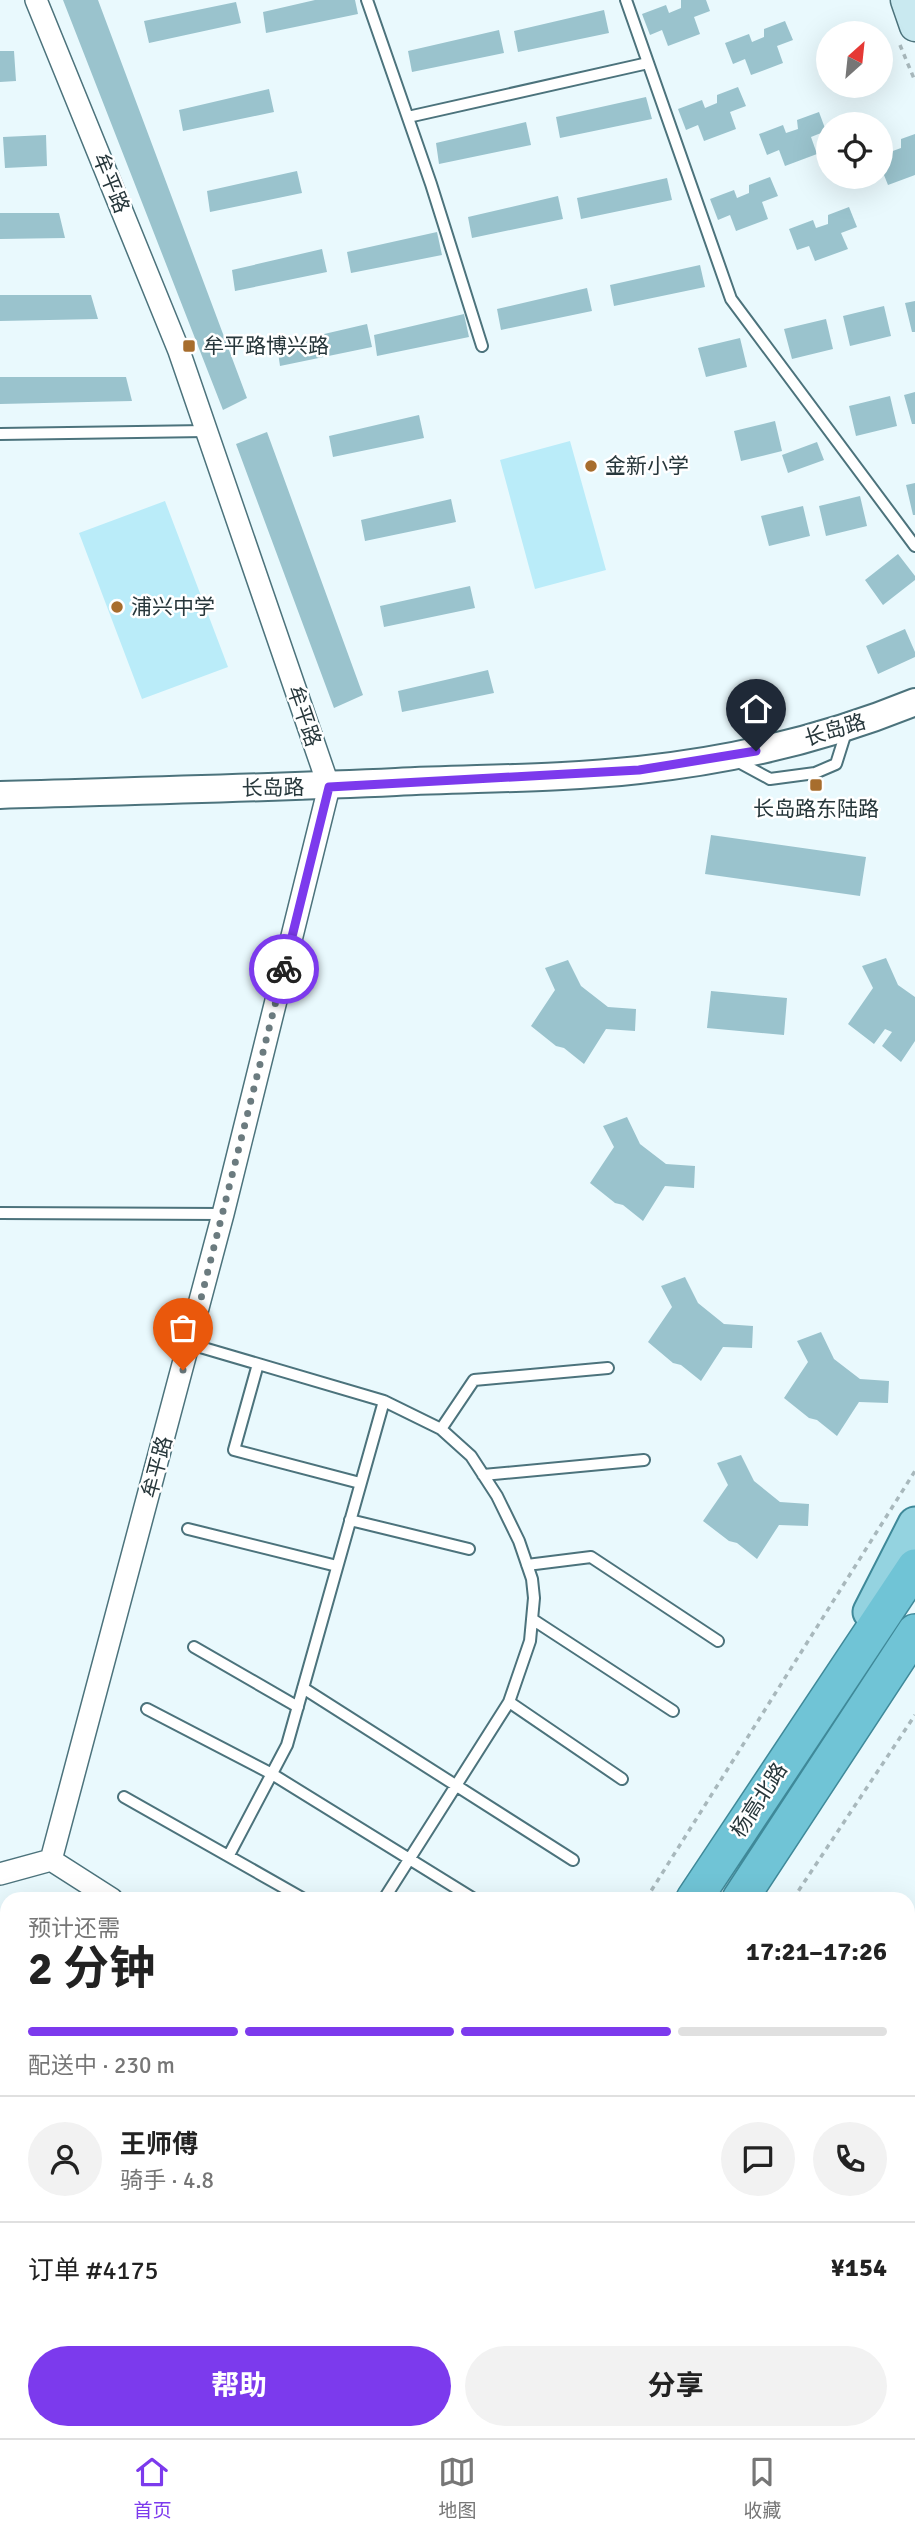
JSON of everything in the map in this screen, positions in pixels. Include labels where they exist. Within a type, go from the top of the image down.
[{"type":"highway","name":"杨高北路","points":[[699,1892],[915,1567]]},
{"type":"highway","name":"杨高北路","points":[[745,1892],[915,1632]]},
{"type":"main road","points":[[906,0],[915,26]]},
{"type":"main road","name":"杨高北路","points":[[824,1702],[915,1524]]},
{"type":"main road","name":"杨高北路","points":[[855,1723],[915,1650]]},
{"type":"street","name":"牟平路","points":[[36,0],[179,351],[329,787],[190,1344],[51,1860]]},
{"type":"street","name":"长岛路","points":[[0,795],[329,787],[639,770],[730,757],[809,740],[915,702]]},
{"type":"street","points":[[0,1874],[51,1860],[101,1892]]},
{"type":"lane","points":[[367,0],[482,346]]},
{"type":"lane","points":[[626,0],[732,299],[915,546]]},
{"type":"lane","points":[[408,117],[648,63]]},
{"type":"lane","points":[[0,434],[206,431]]},
{"type":"lane","points":[[0,1213],[223,1214]]},
{"type":"lane","points":[[190,1344],[384,1401],[441,1429],[471,1457],[497,1496],[519,1541],[534,1598],[530,1641],[509,1702],[388,1892]]},
{"type":"lane","points":[[258,1364],[234,1450],[360,1483]]},
{"type":"lane","points":[[441,1429],[474,1381],[608,1368]]},
{"type":"lane","points":[[229,1856],[287,1745],[384,1401]]},
{"type":"lane","points":[[483,1475],[644,1460]]},
{"type":"lane","points":[[350,1520],[469,1549]]},
{"type":"lane","points":[[188,1529],[337,1566]]},
{"type":"lane","points":[[527,1565],[591,1557],[718,1641]]},
{"type":"lane","points":[[532,1619],[673,1711]]},
{"type":"lane","points":[[194,1647],[298,1707]]},
{"type":"lane","points":[[303,1688],[573,1860]]},
{"type":"lane","points":[[509,1702],[622,1779]]},
{"type":"lane","points":[[148,1709],[272,1774],[463,1892]]},
{"type":"lane","points":[[124,1797],[292,1892]]},
{"type":"path","points":[[650,1892],[915,1471]]},
{"type":"path","points":[[798,1892],[915,1715]]},
{"type":"shaded area","points":[[570,441],[606,570],[535,589],[500,460]]},
{"type":"shaded area","points":[[165,501],[228,667],[142,699],[79,533]]},
{"type":"building","points":[[63,0],[98,0],[247,398],[223,410]]},
{"type":"building","points":[[315,0],[355,0],[358,14],[266,33],[263,12]]},
{"type":"building","points":[[681,0],[706,0],[710,11],[694,17],[700,34],[668,46],[662,30],[650,35],[642,14],[666,5],[669,13],[681,8]]},
{"type":"building","points":[[236,2],[241,23],[149,43],[144,21]]},
{"type":"building","points":[[604,10],[609,33],[518,52],[514,31]]},
{"type":"building","points":[[785,21],[793,40],[777,46],[783,63],[751,75],[745,59],[733,64],[725,43],[749,34],[752,42],[764,37],[764,29]]},
{"type":"building","points":[[499,30],[504,53],[412,72],[408,51]]},
{"type":"building","points":[[0,51],[14,51],[16,81],[0,82]]},
{"type":"building","points":[[738,87],[746,106],[730,112],[736,129],[704,141],[698,125],[686,130],[678,109],[702,100],[705,108],[717,103],[717,95]]},
{"type":"building","points":[[269,89],[274,112],[183,131],[179,110]]},
{"type":"building","points":[[646,97],[652,119],[560,138],[556,117]]},
{"type":"building","points":[[816,113],[816,135],[811,137],[816,154],[785,166],[779,150],[767,155],[759,134],[783,125],[786,133],[798,129],[797,120]]},
{"type":"building","points":[[526,122],[531,145],[439,164],[436,143]]},
{"type":"building","points":[[915,134],[915,175],[893,183],[893,151],[901,148],[901,139]]},
{"type":"building","points":[[46,135],[47,166],[5,168],[3,137]]},
{"type":"building","points":[[297,171],[302,193],[210,212],[207,191]]},
{"type":"building","points":[[770,177],[778,196],[762,202],[768,219],[736,231],[730,215],[718,220],[710,199],[734,190],[737,198],[749,193],[749,185]]},
{"type":"building","points":[[667,178],[672,200],[581,219],[577,198]]},
{"type":"building","points":[[558,196],[563,219],[472,238],[468,217]]},
{"type":"building","points":[[849,207],[857,227],[841,233],[848,249],[815,261],[809,246],[797,250],[789,229],[813,220],[816,228],[828,224],[828,215]]},
{"type":"building","points":[[0,213],[59,213],[65,238],[0,239]]},
{"type":"building","points":[[437,232],[442,255],[351,273],[347,252]]},
{"type":"building","points":[[322,249],[327,272],[235,291],[232,270]]},
{"type":"building","points":[[700,265],[705,287],[614,306],[610,285]]},
{"type":"building","points":[[587,288],[592,311],[501,330],[497,309]]},
{"type":"building","points":[[0,295],[91,295],[98,319],[0,321]]},
{"type":"building","points":[[915,301],[915,332],[912,332],[905,303]]},
{"type":"building","points":[[884,306],[891,336],[850,346],[843,316]]},
{"type":"building","points":[[464,314],[469,337],[377,356],[374,335]]},
{"type":"building","points":[[826,319],[833,349],[792,359],[784,329]]},
{"type":"building","points":[[367,324],[372,347],[280,366],[277,345]]},
{"type":"building","points":[[740,338],[747,367],[706,377],[698,348]]},
{"type":"building","points":[[0,377],[126,377],[132,401],[0,404]]},
{"type":"building","points":[[915,392],[915,424],[912,424],[904,395]]},
{"type":"building","points":[[890,396],[897,426],[856,436],[849,406]]},
{"type":"building","points":[[419,415],[424,438],[333,457],[329,436]]},
{"type":"building","points":[[775,421],[782,451],[741,461],[734,431]]},
{"type":"building","points":[[267,432],[363,695],[334,708],[236,444]]},
{"type":"building","points":[[817,442],[824,460],[788,473],[782,455]]},
{"type":"building","points":[[915,483],[915,515],[913,515],[906,485]]},
{"type":"building","points":[[860,496],[867,526],[826,536],[819,506]]},
{"type":"building","points":[[451,499],[456,522],[365,541],[361,520]]},
{"type":"building","points":[[803,506],[810,536],[769,546],[761,516]]},
{"type":"building","points":[[898,554],[915,576],[915,580],[883,605],[865,580]]},
{"type":"building","points":[[470,586],[475,608],[384,627],[380,606]]},
{"type":"building","points":[[905,629],[915,657],[878,674],[866,646]]},
{"type":"building","points":[[488,670],[494,693],[402,712],[398,691]]},
{"type":"building","points":[[711,835],[866,857],[860,896],[705,874]]},
{"type":"building","points":[[886,958],[898,985],[915,997],[915,1041],[901,1062],[882,1046],[892,1032],[885,1029],[874,1044],[848,1024],[873,988],[862,966]]},
{"type":"building","points":[[568,960],[581,986],[608,1007],[636,1009],[635,1031],[606,1029],[584,1064],[531,1026],[555,990],[545,968]]},
{"type":"building","points":[[711,991],[787,998],[784,1035],[707,1028]]},
{"type":"building","points":[[627,1117],[640,1144],[666,1164],[695,1166],[694,1188],[665,1186],[643,1221],[590,1183],[614,1147],[603,1126]]},
{"type":"building","points":[[685,1277],[698,1303],[724,1324],[753,1326],[752,1348],[723,1347],[701,1381],[648,1342],[672,1307],[661,1286]]},
{"type":"building","points":[[821,1332],[834,1359],[860,1379],[889,1381],[888,1403],[859,1402],[837,1436],[784,1398],[808,1362],[797,1341]]},
{"type":"building","points":[[741,1455],[754,1481],[780,1502],[809,1504],[808,1526],[779,1525],[757,1559],[703,1521],[728,1485],[717,1463]]},
{"type":"way so far","points":[[183,1370],[284,969]]},
{"type":"place","name":"牟平路博兴路","points":[[189,346]]},
{"type":"place","name":"金新小学","points":[[591,466]]},
{"type":"place","name":"浦兴中学","points":[[117,607]]},
{"type":"place","name":"长岛路东陆路","points":[[816,785]]},
{"type":"route","points":[[284,969],[329,787],[639,770],[756,751]]}]
